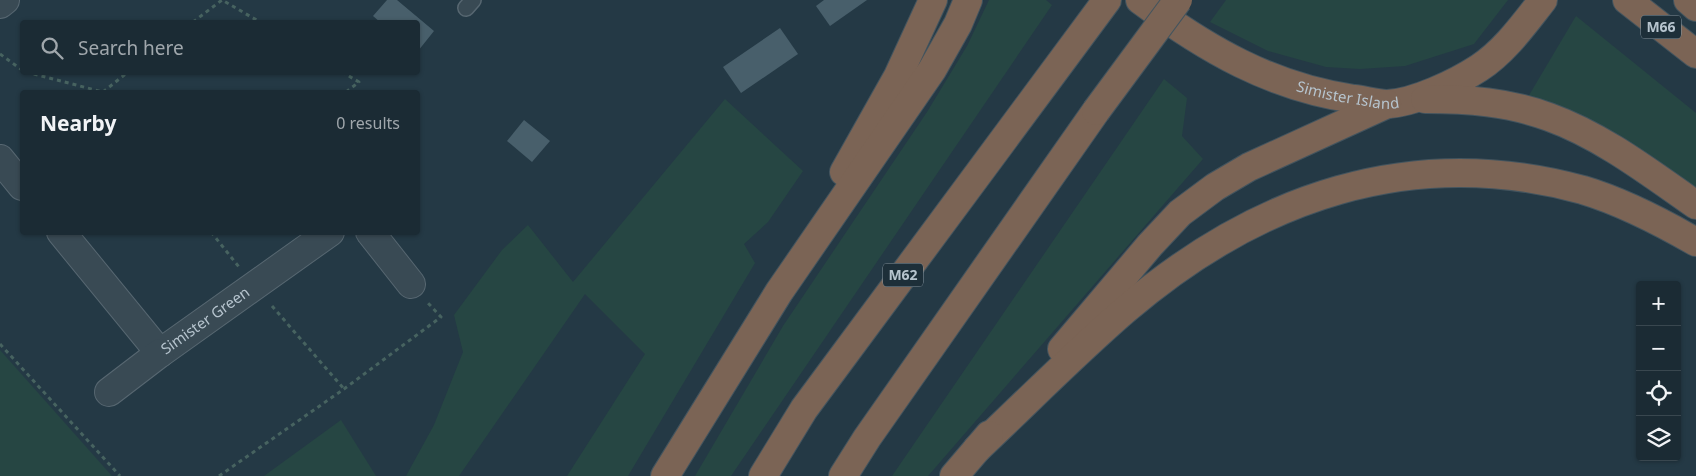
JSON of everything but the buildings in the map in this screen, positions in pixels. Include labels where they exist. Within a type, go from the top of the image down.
[{"type":"highway","points":[[779,292],[898,76],[933,0]]},
{"type":"highway","points":[[665,476],[779,292],[932,70],[958,24],[968,0]]},
{"type":"highway","name":"M62","points":[[763,476],[804,410],[1106,0]]},
{"type":"highway","name":"Simister Island","points":[[1140,0],[1184,33],[1215,52],[1268,77],[1324,95],[1399,101],[1442,88],[1479,68],[1507,45],[1543,0]]},
{"type":"highway","points":[[844,476],[867,438],[1096,111],[1178,0]]},
{"type":"highway","name":"M66","points":[[1627,0],[1696,54]]},
{"type":"highway","name":"M66","points":[[1688,0],[1696,7]]},
{"type":"highway","points":[[954,476],[1150,245],[1180,213],[1215,187],[1249,167],[1399,101],[1463,99],[1510,106],[1548,116],[1590,136],[1696,206]]},
{"type":"highway","points":[[977,449],[1125,310],[1186,264],[1253,222],[1302,200],[1356,184],[1410,175],[1454,173],[1520,177],[1585,191],[1661,222],[1696,242]]},
{"type":"street","points":[[0,4],[6,0]]},
{"type":"street","points":[[0,159],[20,184]]},
{"type":"street","name":"Simister Green","points":[[63,235],[160,353],[326,235]]},
{"type":"street","points":[[372,235],[411,284]]},
{"type":"street","points":[[108,392],[160,353]]},
{"type":"path","points":[[196,20],[222,0],[257,20]]},
{"type":"path","points":[[0,54],[20,69]]},
{"type":"path","points":[[38,75],[95,90]]},
{"type":"path","points":[[106,90],[124,75]]},
{"type":"path","points":[[347,75],[359,82],[349,90]]},
{"type":"path","points":[[213,235],[344,389]]},
{"type":"path","points":[[219,476],[344,389],[441,317],[411,284]]},
{"type":"path","points":[[0,344],[120,476]]},
{"type":"green space","points":[[989,0],[1046,0],[1052,5],[731,476],[695,476],[783,326],[927,112],[967,46]]},
{"type":"green space","points":[[1226,0],[1508,0],[1474,44],[1405,66],[1360,69],[1326,67],[1268,51],[1210,22]]},
{"type":"green space","points":[[1576,16],[1696,113],[1696,199],[1528,97]]},
{"type":"green space","points":[[1164,79],[1187,98],[1182,136],[1203,159],[928,476],[892,476]]},
{"type":"green space","points":[[725,99],[803,171],[768,222],[744,244],[755,263],[628,476],[567,476],[645,354],[585,294],[459,476],[406,476],[434,425],[463,352],[454,315],[502,250],[528,225],[573,282]]},
{"type":"green space","points":[[0,350],[112,476],[0,476]]},
{"type":"green space","points":[[341,420],[376,476],[264,476]]}]
